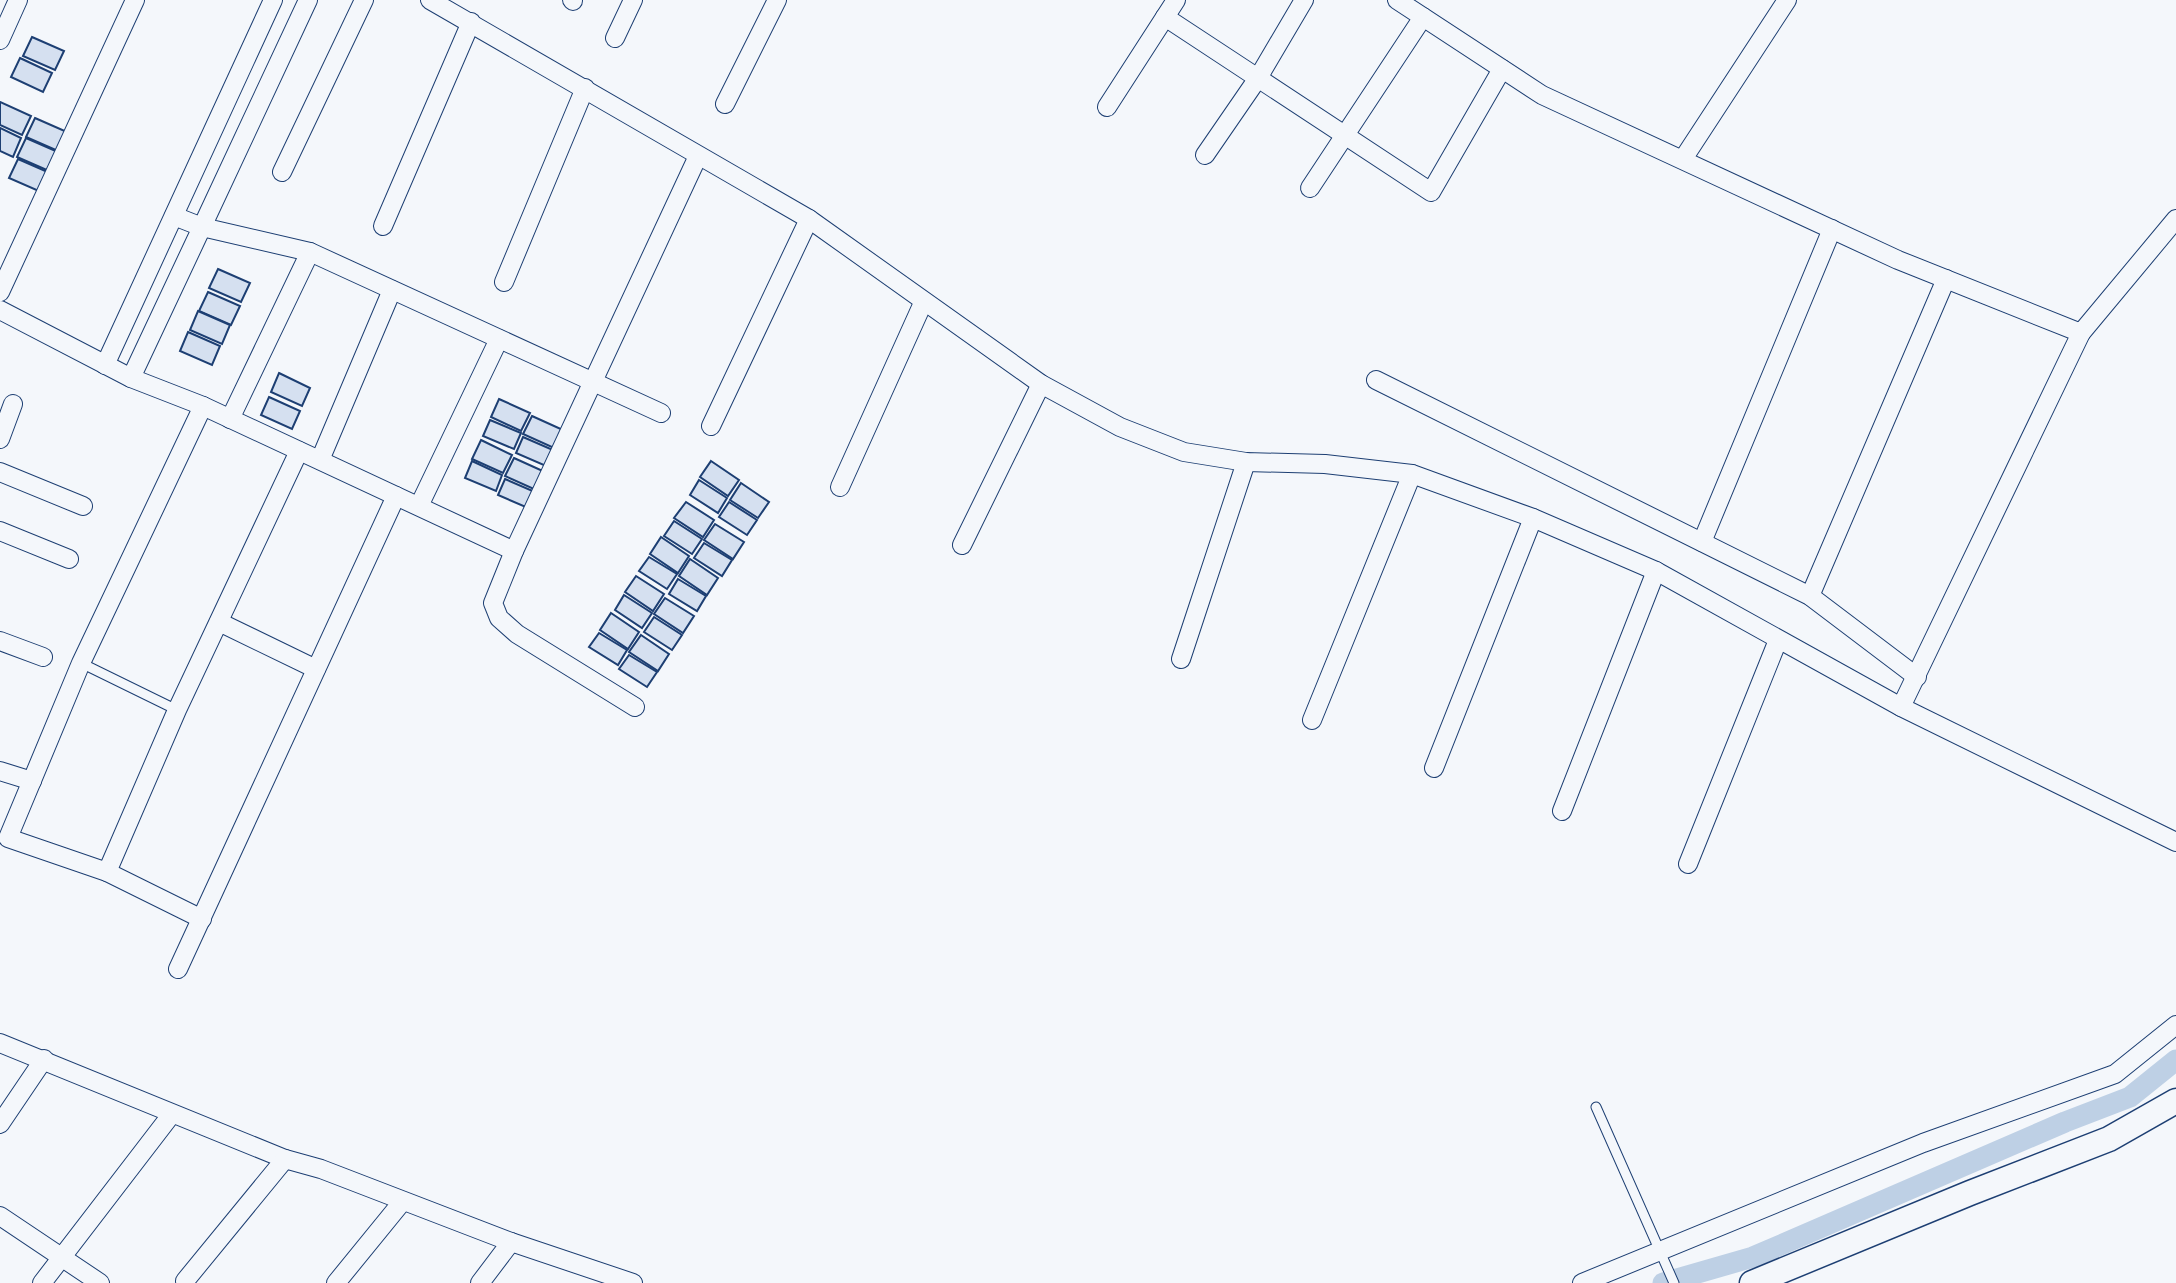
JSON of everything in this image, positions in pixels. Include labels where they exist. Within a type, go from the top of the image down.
[{"type":"street","points":[[0,40],[18,0]]},
{"type":"street","points":[[0,292],[135,0]]},
{"type":"street","points":[[105,365],[273,0]]},
{"type":"street","points":[[131,379],[308,0]]},
{"type":"street","points":[[282,172],[364,0]]},
{"type":"street","points":[[430,0],[809,219],[923,303],[1041,384],[1120,427],[1184,452],[1246,462],[1325,464],[1412,474],[1533,518],[1656,571],[1778,640],[1909,692],[2176,842]]},
{"type":"street","points":[[615,38],[633,0]]},
{"type":"street","points":[[725,104],[777,0]]},
{"type":"street","points":[[1107,107],[1176,0]]},
{"type":"street","points":[[1205,155],[1258,78],[1304,0]]},
{"type":"street","points":[[1397,0],[1542,95],[1832,229],[1946,279],[2081,333]]},
{"type":"street","points":[[1683,159],[1787,0]]},
{"type":"street","points":[[1165,17],[1431,192],[1502,69]]},
{"type":"street","points":[[1310,188],[1423,17]]},
{"type":"street","points":[[383,226],[471,22]]},
{"type":"street","points":[[504,282],[585,88]]},
{"type":"street","points":[[635,708],[517,634],[499,618],[493,603],[514,551],[698,156]]},
{"type":"street","points":[[174,216],[202,227],[310,252],[661,413]]},
{"type":"street","points":[[711,426],[809,219]]},
{"type":"street","points":[[1909,692],[2081,333],[2176,219]]},
{"type":"street","points":[[1702,542],[1832,229]]},
{"type":"street","points":[[230,419],[310,252]]},
{"type":"street","points":[[1810,596],[1946,279]]},
{"type":"street","points":[[320,460],[392,290]]},
{"type":"street","points":[[840,487],[923,303]]},
{"type":"street","points":[[0,310],[131,379],[203,406],[514,551]]},
{"type":"street","points":[[419,506],[499,339]]},
{"type":"street","points":[[1376,380],[1810,596],[1909,692]]},
{"type":"street","points":[[962,545],[1041,384]]},
{"type":"street","points":[[0,439],[13,404]]},
{"type":"street","points":[[202,919],[107,872],[4,845],[81,663],[203,406]]},
{"type":"street","points":[[107,872],[177,710],[299,451]]},
{"type":"street","points":[[1181,659],[1246,462]]},
{"type":"street","points":[[0,472],[83,506]]},
{"type":"street","points":[[1312,720],[1412,474]]},
{"type":"street","points":[[178,969],[396,496]]},
{"type":"street","points":[[1434,768],[1533,518]]},
{"type":"street","points":[[0,531],[69,559]]},
{"type":"street","points":[[1562,811],[1656,571]]},
{"type":"street","points":[[219,622],[316,669]]},
{"type":"street","points":[[1688,864],[1778,640]]},
{"type":"street","points":[[0,641],[43,657]]},
{"type":"street","points":[[0,771],[32,781]]},
{"type":"street","points":[[1581,1283],[1923,1143],[2115,1073],[2176,1025]]},
{"type":"street","points":[[0,1043],[44,1059],[171,1115],[285,1159],[511,1242],[634,1283]]},
{"type":"street","points":[[0,1124],[44,1059]]},
{"type":"street","points":[[1754,1283],[1970,1193],[2109,1139],[2176,1101]]},
{"type":"street","points":[[42,1283],[171,1115]]},
{"type":"street","points":[[185,1281],[285,1159]]},
{"type":"street","points":[[335,1283],[402,1202]]},
{"type":"street","points":[[0,1216],[100,1283]]},
{"type":"street","points":[[480,1283],[511,1242]]},
{"type":"street","points":[[598,1283],[616,1275]]},
{"type":"lane","points":[[81,663],[177,710]]},
{"type":"lane","points":[[1596,1107],[1674,1283]]},
{"type":"building","points":[[32,37],[64,51],[55,70],[23,56]]},
{"type":"building","points":[[20,58],[52,73],[43,92],[11,77]]},
{"type":"building","points":[[0,102],[31,116],[22,135],[0,125]]},
{"type":"building","points":[[35,118],[67,132],[58,151],[26,137]]},
{"type":"building","points":[[0,128],[21,138],[13,157],[0,151]]},
{"type":"building","points":[[26,138],[58,152],[49,171],[17,157]]},
{"type":"building","points":[[18,159],[50,173],[41,192],[9,178]]},
{"type":"building","points":[[218,269],[250,283],[241,302],[209,288]]},
{"type":"building","points":[[208,292],[240,306],[231,325],[199,311]]},
{"type":"building","points":[[198,311],[230,325],[222,344],[190,330]]},
{"type":"building","points":[[188,332],[220,346],[212,365],[180,351]]},
{"type":"building","points":[[279,373],[310,388],[302,406],[271,392]]},
{"type":"building","points":[[269,397],[300,411],[292,429],[261,415]]},
{"type":"building","points":[[499,399],[530,413],[521,431],[491,417]]},
{"type":"building","points":[[532,416],[563,430],[554,448],[523,434]]},
{"type":"building","points":[[490,420],[521,433],[514,449],[483,436]]},
{"type":"building","points":[[523,437],[553,450],[546,466],[516,453]]},
{"type":"building","points":[[481,440],[512,455],[503,473],[472,459]]},
{"type":"building","points":[[514,458],[545,472],[536,490],[505,476]]},
{"type":"building","points":[[472,461],[502,475],[496,491],[465,478]]},
{"type":"building","points":[[711,461],[739,480],[728,496],[700,477]]},
{"type":"building","points":[[505,479],[535,492],[528,508],[498,495]]},
{"type":"building","points":[[699,480],[727,498],[718,513],[690,495]]},
{"type":"building","points":[[741,483],[769,502],[758,518],[730,500]]},
{"type":"building","points":[[686,502],[714,520],[703,537],[674,518]]},
{"type":"building","points":[[729,502],[757,520],[747,535],[719,517]]},
{"type":"building","points":[[674,521],[702,539],[692,554],[664,536]]},
{"type":"building","points":[[715,524],[744,542],[733,559],[704,540]]},
{"type":"building","points":[[661,537],[689,556],[678,573],[650,554]]},
{"type":"building","points":[[704,543],[732,560],[722,576],[694,558]]},
{"type":"building","points":[[649,557],[677,574],[667,589],[639,571]]},
{"type":"building","points":[[690,559],[718,578],[707,595],[679,576]]},
{"type":"building","points":[[636,576],[664,594],[653,611],[625,592]]},
{"type":"building","points":[[678,579],[706,596],[697,611],[669,594]]},
{"type":"building","points":[[624,595],[652,613],[642,628],[615,610]]},
{"type":"building","points":[[665,598],[694,616],[683,633],[654,614]]},
{"type":"building","points":[[611,613],[639,632],[628,649],[600,630]]},
{"type":"building","points":[[654,617],[682,635],[672,650],[644,632]]},
{"type":"building","points":[[599,633],[627,650],[618,665],[589,647]]},
{"type":"building","points":[[641,635],[669,654],[658,671],[629,652]]},
{"type":"building","points":[[629,655],[657,672],[647,687],[619,669]]},
{"type":"waterway","points":[[1663,1283],[1753,1257],[2065,1122],[2130,1097],[2176,1060]]}]
